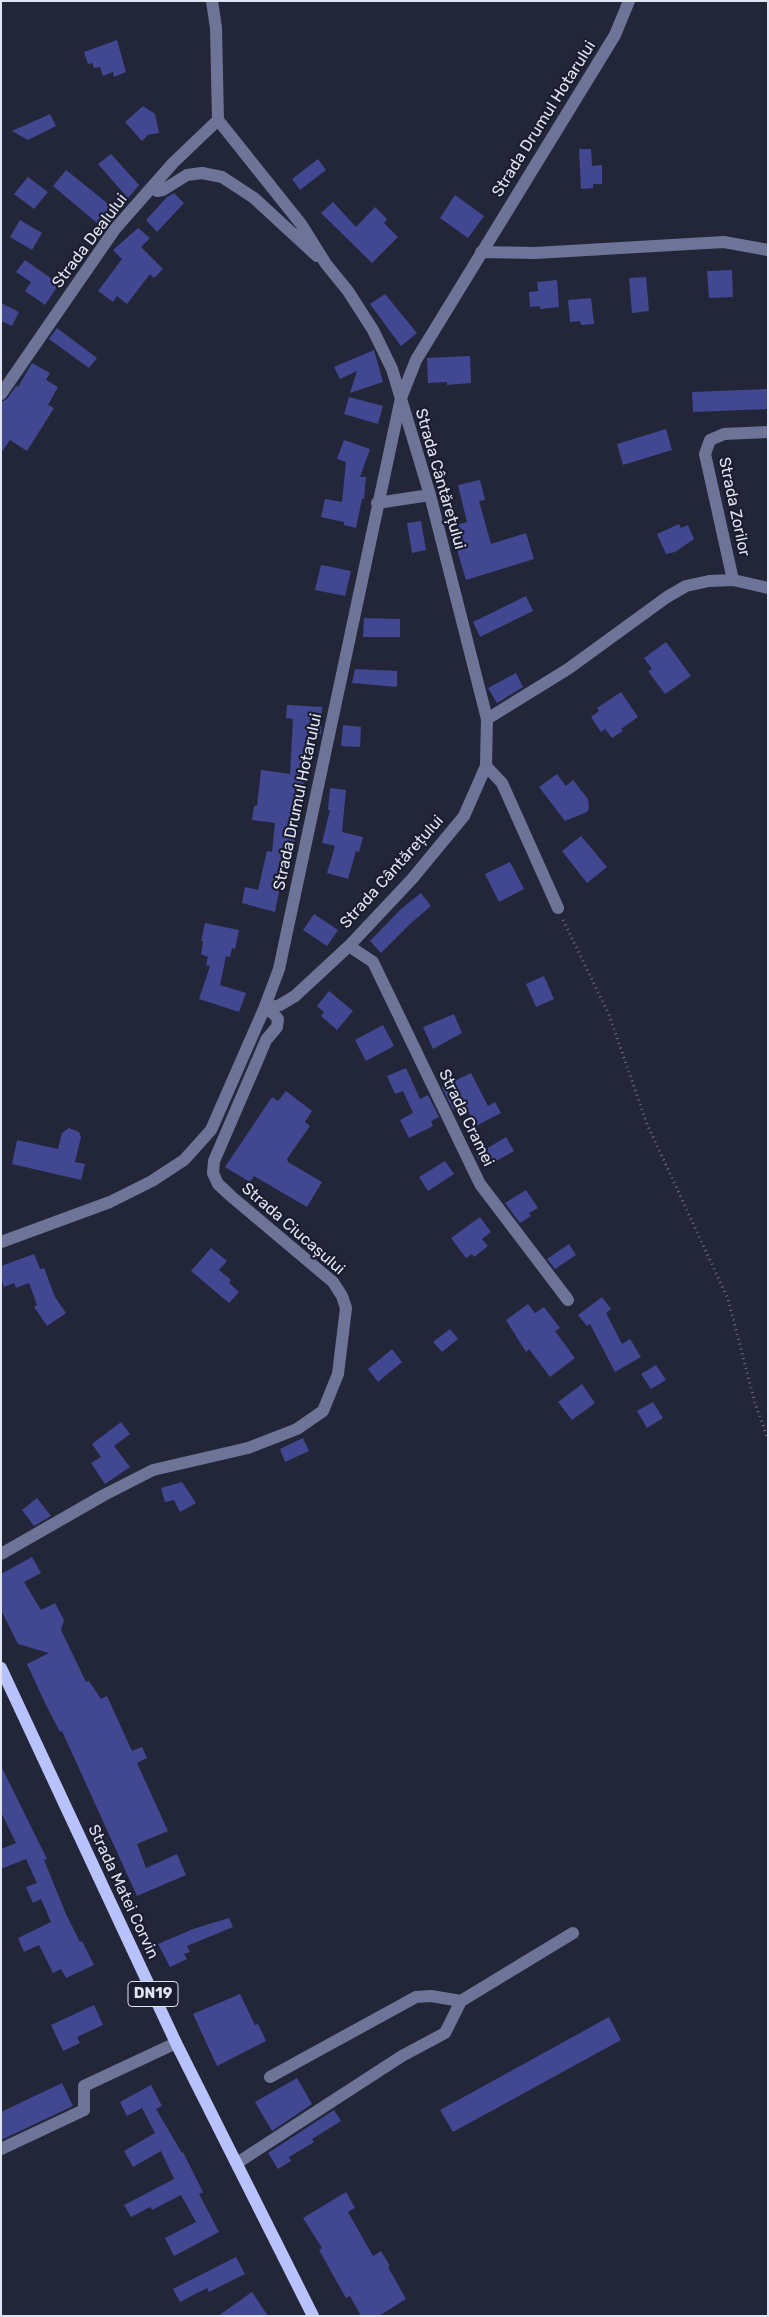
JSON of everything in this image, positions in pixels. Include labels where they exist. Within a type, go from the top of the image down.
[{"type":"main road","name":"Strada Matei Corvin","points":[[1,1668],[176,2044],[313,2316]]},
{"type":"street","points":[[212,1],[216,28],[218,120]]},
{"type":"street","name":"Strada Drumul Hotarului","points":[[1,1242],[110,1202],[152,1181],[184,1160],[211,1130],[264,1009],[279,969],[377,503],[401,398],[416,360],[615,35],[629,1]]},
{"type":"street","name":"Strada Dealului","points":[[1,394],[115,229],[174,163],[218,120]]},
{"type":"street","name":"Strada Cântărețului","points":[[218,120],[302,224],[326,264],[348,291],[373,330],[392,369],[430,495],[487,719],[486,766],[464,816],[412,879],[348,946],[295,996],[280,1005],[264,1009]]},
{"type":"street","name":"Strada Cântărețului","points":[[153,187],[157,191],[163,190],[187,175],[202,173],[222,177],[254,198],[326,264]]},
{"type":"street","points":[[482,252],[535,253],[724,242],[768,250]]},
{"type":"street","name":"Strada Zorilor","points":[[733,580],[705,454],[710,440],[724,434],[768,432]]},
{"type":"street","points":[[377,503],[430,495]]},
{"type":"street","points":[[487,719],[568,669],[686,586],[709,581],[733,580],[768,588]]},
{"type":"street","points":[[486,766],[502,783],[558,908]]},
{"type":"street","name":"Strada Cramei","points":[[348,946],[373,962],[480,1184],[568,1300]]},
{"type":"street","name":"Strada Ciucașului","points":[[1,1554],[104,1495],[153,1470],[248,1448],[297,1430],[323,1411],[338,1374],[346,1308],[342,1296],[333,1282],[218,1184],[213,1173],[214,1161],[266,1040],[277,1027],[278,1019],[273,1013],[264,1009]]},
{"type":"street","points":[[237,2163],[402,2056],[445,2033],[461,2001],[573,1933]]},
{"type":"street","points":[[270,2077],[416,1998],[431,1996],[461,2001]]},
{"type":"street","points":[[1,2149],[84,2110],[84,2086],[176,2044]]},
{"type":"path","points":[[558,908],[609,1015],[647,1124],[728,1299],[755,1403],[768,1439]]},
{"type":"building","points":[[117,40],[126,72],[114,77],[113,72],[103,76],[100,67],[94,68],[92,63],[88,64],[84,52]]},
{"type":"building","points":[[143,106],[155,114],[159,133],[148,135],[142,141],[125,122]]},
{"type":"building","points":[[50,114],[56,126],[28,140],[12,131]]},
{"type":"building","points":[[579,149],[591,149],[592,166],[602,165],[602,184],[593,184],[593,188],[581,189]]},
{"type":"building","points":[[111,154],[139,185],[128,198],[98,164]]},
{"type":"building","points":[[318,159],[326,170],[300,190],[292,179]]},
{"type":"building","points":[[66,170],[117,211],[103,228],[53,186]]},
{"type":"building","points":[[28,177],[48,192],[34,209],[14,194]]},
{"type":"building","points":[[174,193],[184,203],[157,232],[146,220],[167,197]]},
{"type":"building","points":[[455,195],[484,216],[468,238],[440,218]]},
{"type":"building","points":[[333,202],[356,227],[375,207],[387,219],[384,223],[398,237],[372,263],[321,213]]},
{"type":"building","points":[[20,220],[42,233],[32,250],[10,237]]},
{"type":"building","points":[[138,228],[150,238],[141,247],[163,269],[154,278],[150,274],[127,304],[117,296],[113,302],[98,291],[122,259],[113,250]]},
{"type":"building","points":[[25,260],[59,284],[45,305],[25,291],[31,282],[16,272]]},
{"type":"building","points":[[732,270],[733,297],[709,298],[707,271]]},
{"type":"building","points":[[646,277],[649,311],[632,313],[629,278]]},
{"type":"building","points":[[557,280],[559,307],[540,309],[540,306],[530,307],[529,292],[538,291],[537,282]]},
{"type":"building","points":[[385,294],[417,333],[401,346],[370,304]]},
{"type":"building","points":[[591,298],[594,324],[581,325],[580,321],[570,322],[568,300]]},
{"type":"building","points":[[1,303],[19,312],[12,326],[1,321]]},
{"type":"building","points":[[57,328],[97,358],[89,368],[49,339]]},
{"type":"building","points":[[374,350],[383,382],[350,393],[357,371],[340,379],[334,367]]},
{"type":"building","points":[[470,356],[471,383],[447,385],[447,382],[428,383],[427,358]]},
{"type":"building","points":[[32,363],[50,373],[46,380],[58,387],[48,405],[54,408],[27,451],[10,440],[1,453],[1,402],[7,399],[16,386],[18,387]]},
{"type":"building","points":[[768,389],[768,409],[693,412],[692,392]]},
{"type":"building","points":[[349,397],[383,406],[378,424],[344,414]]},
{"type":"building","points":[[666,429],[672,450],[623,465],[617,444]]},
{"type":"building","points":[[344,440],[370,449],[360,477],[366,477],[364,499],[362,499],[356,528],[344,525],[344,522],[321,517],[325,499],[342,502],[346,462],[337,459]]},
{"type":"building","points":[[480,480],[485,500],[479,501],[491,544],[526,533],[534,559],[466,580],[450,527],[467,522],[458,485]]},
{"type":"building","points":[[421,521],[426,550],[412,553],[407,523]]},
{"type":"building","points":[[679,524],[681,528],[688,525],[694,539],[675,552],[666,554],[657,534]]},
{"type":"building","points":[[321,565],[351,571],[345,596],[315,590]]},
{"type":"building","points":[[526,596],[533,611],[480,637],[473,622]]},
{"type":"building","points":[[364,618],[400,619],[400,637],[363,637]]},
{"type":"building","points":[[666,642],[691,676],[665,694],[648,671],[652,669],[644,658]]},
{"type":"building","points":[[355,669],[397,671],[397,687],[352,683]]},
{"type":"building","points":[[516,673],[523,687],[497,703],[488,688]]},
{"type":"building","points":[[621,692],[638,717],[612,738],[605,729],[601,732],[591,717],[599,711],[597,708]]},
{"type":"building","points":[[287,705],[322,707],[321,734],[313,733],[311,770],[305,770],[297,839],[295,839],[287,873],[283,872],[275,912],[242,903],[245,887],[258,890],[267,851],[272,852],[275,823],[252,820],[254,806],[257,806],[261,770],[290,774],[293,719],[286,718]]},
{"type":"building","points":[[343,725],[361,727],[360,747],[341,746]]},
{"type":"building","points":[[557,774],[566,786],[573,780],[588,799],[589,808],[587,812],[565,821],[539,787]]},
{"type":"building","points":[[330,788],[346,790],[342,832],[363,837],[359,852],[356,851],[348,879],[327,873],[335,846],[322,843],[330,810],[328,810]]},
{"type":"building","points":[[581,836],[607,867],[587,883],[562,851]]},
{"type":"building","points":[[510,862],[524,889],[499,902],[485,874]]},
{"type":"building","points":[[421,893],[431,906],[381,953],[370,941],[401,909]]},
{"type":"building","points":[[314,914],[338,930],[327,946],[303,930]]},
{"type":"building","points":[[205,923],[239,930],[235,949],[232,948],[230,957],[226,956],[220,985],[246,993],[239,1012],[199,999],[210,966],[206,965],[208,957],[201,954],[203,941],[201,941]]},
{"type":"building","points":[[544,976],[554,999],[536,1007],[526,984]]},
{"type":"building","points":[[329,991],[353,1011],[337,1030],[321,1016],[324,1012],[317,1006]]},
{"type":"building","points":[[454,1014],[462,1033],[433,1049],[423,1027]]},
{"type":"building","points":[[383,1025],[394,1046],[366,1061],[355,1040]]},
{"type":"building","points":[[406,1068],[420,1099],[428,1095],[439,1117],[431,1121],[433,1126],[409,1138],[400,1120],[413,1113],[403,1091],[395,1094],[387,1076]]},
{"type":"building","points":[[471,1073],[488,1106],[495,1102],[501,1113],[476,1126],[464,1104],[453,1110],[442,1087]]},
{"type":"building","points":[[286,1091],[312,1111],[305,1122],[310,1126],[287,1159],[288,1162],[322,1182],[307,1207],[254,1176],[250,1182],[225,1167],[272,1097],[278,1101]]},
{"type":"building","points":[[69,1128],[79,1132],[81,1137],[75,1162],[85,1164],[81,1180],[12,1164],[17,1140],[58,1149],[62,1133]]},
{"type":"building","points":[[506,1137],[514,1151],[484,1168],[476,1155]]},
{"type":"building","points":[[445,1161],[454,1174],[428,1191],[419,1177]]},
{"type":"building","points":[[526,1190],[538,1208],[529,1213],[531,1216],[520,1223],[505,1203]]},
{"type":"building","points":[[480,1217],[491,1232],[482,1239],[488,1246],[474,1257],[472,1254],[466,1258],[451,1238]]},
{"type":"building","points":[[569,1244],[576,1255],[555,1269],[547,1259]]},
{"type":"building","points":[[211,1248],[227,1261],[219,1270],[231,1280],[229,1283],[239,1292],[229,1303],[191,1271]]},
{"type":"building","points":[[34,1254],[40,1269],[44,1268],[55,1297],[66,1313],[47,1326],[34,1307],[37,1305],[29,1283],[16,1288],[14,1283],[4,1287],[1,1279],[1,1266]]},
{"type":"building","points":[[602,1297],[611,1309],[606,1313],[622,1344],[630,1339],[641,1357],[615,1372],[590,1324],[587,1326],[578,1315]]},
{"type":"building","points":[[528,1304],[535,1313],[544,1307],[560,1328],[555,1331],[575,1358],[550,1377],[529,1349],[526,1352],[506,1320]]},
{"type":"building","points":[[450,1329],[458,1339],[442,1352],[433,1342]]},
{"type":"building","points":[[392,1349],[402,1362],[378,1382],[368,1369]]},
{"type":"building","points":[[656,1365],[666,1380],[651,1389],[641,1374]]},
{"type":"building","points":[[582,1384],[595,1403],[572,1420],[558,1402]]},
{"type":"building","points":[[653,1402],[663,1418],[647,1428],[637,1411]]},
{"type":"building","points":[[121,1422],[130,1434],[114,1446],[130,1467],[105,1484],[91,1463],[101,1457],[92,1444]]},
{"type":"building","points":[[303,1438],[309,1451],[285,1462],[280,1449]]},
{"type":"building","points":[[182,1482],[196,1503],[180,1512],[174,1500],[165,1502],[161,1488]]},
{"type":"building","points":[[37,1498],[51,1516],[34,1526],[22,1510]]},
{"type":"building","points":[[32,1557],[41,1573],[24,1582],[41,1610],[55,1603],[64,1620],[61,1630],[86,1682],[89,1681],[101,1699],[107,1696],[132,1751],[142,1747],[147,1758],[137,1763],[168,1831],[137,1844],[146,1868],[177,1854],[186,1875],[137,1896],[62,1731],[60,1732],[27,1664],[49,1653],[18,1644],[1,1610],[1,1574]]},
{"type":"building","points":[[1,1766],[47,1859],[44,1860],[66,1914],[94,1965],[66,1978],[61,1969],[53,1973],[39,1945],[24,1952],[18,1938],[51,1922],[41,1899],[33,1903],[26,1887],[37,1883],[26,1859],[1,1869],[1,1849],[16,1843],[1,1812]]},
{"type":"building","points":[[229,1918],[233,1927],[187,1946],[190,1952],[184,1954],[187,1959],[170,1967],[158,1944],[193,1929]]},
{"type":"building","points":[[240,1994],[255,2025],[258,2024],[266,2041],[217,2066],[193,2014]]},
{"type":"building","points":[[94,2005],[103,2025],[77,2037],[80,2043],[63,2051],[51,2025]]},
{"type":"building","points":[[609,2017],[621,2040],[453,2132],[440,2110]]},
{"type":"building","points":[[297,2078],[312,2104],[272,2131],[255,2102]]},
{"type":"building","points":[[62,2083],[73,2106],[1,2140],[1,2112]]},
{"type":"building","points":[[151,2085],[162,2106],[156,2109],[183,2152],[203,2192],[199,2194],[219,2232],[174,2256],[165,2238],[196,2222],[181,2195],[152,2210],[150,2207],[131,2217],[124,2205],[174,2179],[161,2151],[133,2167],[124,2151],[155,2133],[142,2108],[127,2116],[120,2102]]},
{"type":"building","points":[[334,2110],[341,2121],[312,2139],[314,2142],[289,2157],[291,2161],[278,2169],[268,2153]]},
{"type":"building","points":[[346,2192],[355,2208],[348,2212],[373,2256],[381,2251],[406,2299],[379,2316],[361,2316],[350,2296],[346,2298],[319,2250],[322,2248],[303,2218]]},
{"type":"building","points":[[236,2257],[245,2274],[209,2292],[207,2288],[180,2302],[173,2289]]},
{"type":"building","points":[[252,2292],[268,2316],[218,2316]]}]
